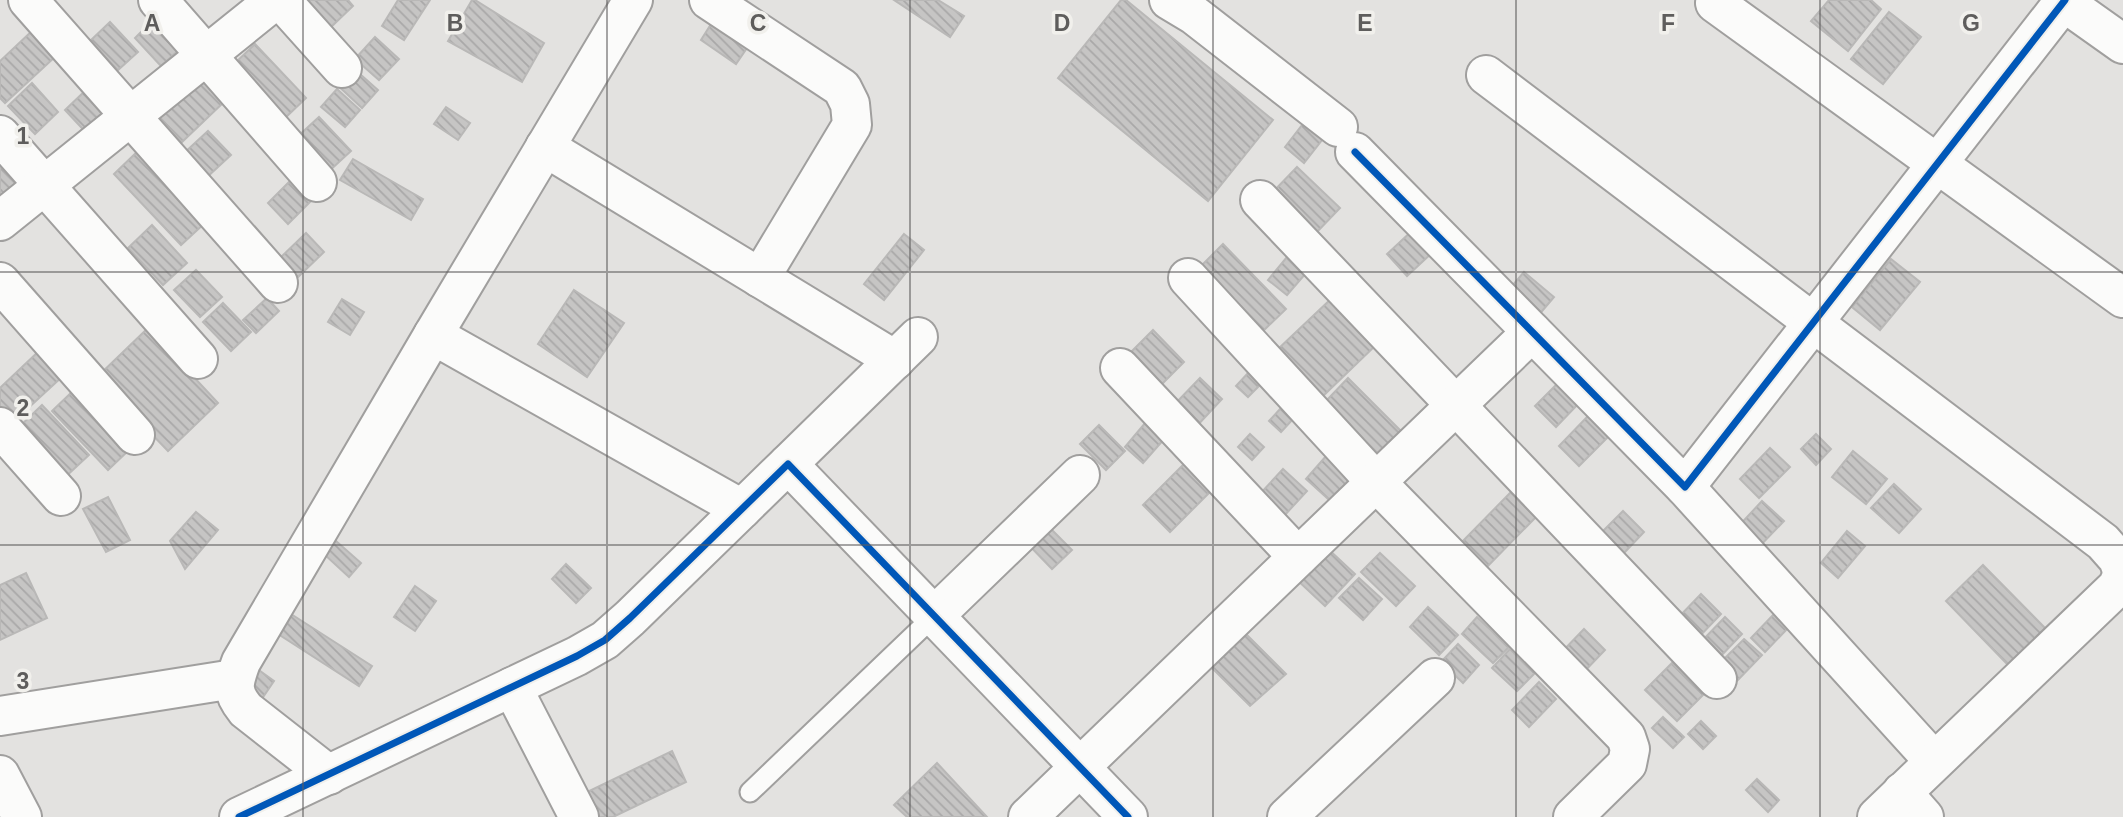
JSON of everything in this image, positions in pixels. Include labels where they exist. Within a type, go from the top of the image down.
[{"type":"street","points":[[29,0],[278,283]]},
{"type":"street","points":[[158,0],[317,182]]},
{"type":"street","points":[[0,221],[275,0]]},
{"type":"street","points":[[281,0],[342,68]]},
{"type":"street","points":[[329,775],[246,710],[236,696],[234,679],[241,662],[433,335],[633,0]]},
{"type":"street","points":[[709,0],[842,88],[850,104],[852,125],[760,278]]},
{"type":"street","points":[[1169,0],[1194,15],[1346,140],[1685,487],[1934,761]]},
{"type":"street","points":[[1685,487],[2063,1],[2123,44]]},
{"type":"street","points":[[1715,3],[2123,298]]},
{"type":"street","points":[[1486,75],[2103,542],[2118,559],[2123,573],[2117,587],[1934,761],[1901,809]]},
{"type":"street","points":[[0,135],[198,359]]},
{"type":"street","points":[[239,817],[298,805],[329,775],[605,640],[631,618],[906,349],[760,278],[545,147]]},
{"type":"street","points":[[1260,200],[1717,679]]},
{"type":"street","points":[[1188,278],[1376,482],[1626,737],[1630,749],[1627,764],[1573,817]]},
{"type":"street","points":[[0,282],[135,435]]},
{"type":"street","points":[[1028,817],[1532,332]]},
{"type":"street","points":[[433,335],[742,509]]},
{"type":"street","points":[[1120,368],[1298,556]]},
{"type":"street","points":[[0,427],[61,496]]},
{"type":"street","points":[[788,464],[1128,817]]},
{"type":"street","points":[[934,616],[1080,475]]},
{"type":"street","points":[[1287,817],[1435,678]]},
{"type":"street","points":[[0,716],[234,679]]},
{"type":"street","points":[[512,687],[579,817]]},
{"type":"street","points":[[0,775],[22,817]]},
{"type":"lane","points":[[750,792],[934,616]]},
{"type":"building","points":[[304,0],[348,0],[353,6],[330,28]]},
{"type":"building","points":[[398,0],[430,0],[404,40],[382,26]]},
{"type":"building","points":[[472,0],[544,43],[522,82],[448,41]]},
{"type":"building","points":[[894,0],[938,0],[964,16],[950,37]]},
{"type":"building","points":[[1121,0],[1126,0],[1273,120],[1208,201],[1058,78]]},
{"type":"building","points":[[1829,0],[1871,0],[1881,9],[1848,51],[1811,21]]},
{"type":"building","points":[[1889,12],[1921,37],[1883,84],[1851,59]]},
{"type":"building","points":[[154,19],[181,48],[161,66],[135,38]]},
{"type":"building","points":[[713,21],[749,45],[736,64],[701,40]]},
{"type":"building","points":[[110,22],[138,52],[118,70],[90,41]]},
{"type":"building","points":[[32,31],[56,56],[5,103],[0,98],[0,61]]},
{"type":"building","points":[[375,37],[399,59],[379,80],[355,59]]},
{"type":"building","points":[[255,44],[306,98],[284,119],[233,65]]},
{"type":"building","points":[[351,66],[378,90],[362,108],[335,83]]},
{"type":"building","points":[[200,77],[224,102],[182,142],[158,117]]},
{"type":"building","points":[[32,83],[58,112],[35,134],[8,106]]},
{"type":"building","points":[[87,89],[115,119],[93,140],[65,110]]},
{"type":"building","points":[[337,89],[360,110],[345,127],[321,107]]},
{"type":"building","points":[[446,107],[470,123],[458,140],[434,124]]},
{"type":"building","points":[[319,117],[351,151],[328,172],[296,138]]},
{"type":"building","points":[[1306,120],[1326,135],[1304,163],[1285,147]]},
{"type":"building","points":[[208,131],[231,155],[206,178],[183,154]]},
{"type":"building","points":[[139,150],[206,222],[181,245],[114,174]]},
{"type":"building","points":[[353,159],[423,199],[411,220],[340,180]]},
{"type":"building","points":[[0,161],[25,187],[0,201]]},
{"type":"building","points":[[1297,167],[1340,208],[1314,235],[1271,194]]},
{"type":"building","points":[[291,180],[311,201],[288,224],[268,203]]},
{"type":"building","points":[[152,225],[187,263],[163,285],[128,248]]},
{"type":"building","points":[[1414,229],[1434,251],[1407,276],[1387,254]]},
{"type":"building","points":[[306,233],[324,252],[297,278],[279,259]]},
{"type":"building","points":[[904,234],[924,250],[884,300],[864,284]]},
{"type":"building","points":[[1223,244],[1286,309],[1262,332],[1199,268]]},
{"type":"building","points":[[1287,257],[1306,273],[1287,295],[1268,280]]},
{"type":"building","points":[[1891,259],[1920,282],[1880,330],[1852,307]]},
{"type":"building","points":[[196,270],[222,297],[200,317],[174,290]]},
{"type":"building","points":[[1524,272],[1554,297],[1531,324],[1501,299]]},
{"type":"building","points":[[574,290],[624,323],[587,377],[538,344]]},
{"type":"building","points":[[267,298],[279,311],[256,333],[243,320]]},
{"type":"building","points":[[1332,298],[1376,345],[1323,396],[1278,349]]},
{"type":"building","points":[[342,299],[364,312],[350,335],[328,322]]},
{"type":"building","points":[[223,303],[251,332],[231,351],[203,322]]},
{"type":"building","points":[[148,328],[218,403],[168,451],[97,377]]},
{"type":"building","points":[[1153,330],[1184,362],[1157,389],[1126,357]]},
{"type":"building","points":[[39,351],[63,376],[13,422],[0,408],[0,388]]},
{"type":"building","points":[[1249,372],[1261,384],[1248,397],[1236,386]]},
{"type":"building","points":[[1200,378],[1222,399],[1194,429],[1172,407]]},
{"type":"building","points":[[1348,378],[1406,436],[1383,459],[1326,401]]},
{"type":"building","points":[[1560,381],[1581,401],[1556,427],[1535,406]]},
{"type":"building","points":[[73,391],[129,450],[108,470],[52,411]]},
{"type":"building","points":[[42,405],[89,455],[63,479],[17,429]]},
{"type":"building","points":[[1281,408],[1293,419],[1281,432],[1269,421]]},
{"type":"building","points":[[1588,416],[1608,437],[1579,466],[1559,446]]},
{"type":"building","points":[[1146,422],[1165,438],[1143,463],[1125,447]]},
{"type":"building","points":[[1099,425],[1125,451],[1106,470],[1080,444]]},
{"type":"building","points":[[1250,434],[1264,447],[1252,460],[1238,447]]},
{"type":"building","points":[[1816,434],[1831,449],[1816,465],[1801,449]]},
{"type":"building","points":[[1770,448],[1790,467],[1759,498],[1740,479]]},
{"type":"building","points":[[1853,451],[1887,479],[1866,504],[1832,477]]},
{"type":"building","points":[[1327,455],[1358,483],[1337,507],[1306,479]]},
{"type":"building","points":[[1187,461],[1214,488],[1170,532],[1143,505]]},
{"type":"building","points":[[1283,469],[1307,491],[1283,517],[1259,495]]},
{"type":"building","points":[[1894,484],[1921,509],[1899,533],[1871,508]]},
{"type":"building","points":[[1511,492],[1536,517],[1480,574],[1455,549]]},
{"type":"building","points":[[108,497],[130,540],[106,552],[83,509]]},
{"type":"building","points":[[1762,501],[1784,521],[1755,551],[1734,531]]},
{"type":"building","points":[[1623,511],[1644,532],[1624,553],[1602,532]]},
{"type":"building","points":[[196,512],[218,530],[185,569],[170,541]]},
{"type":"building","points":[[1042,520],[1072,550],[1052,569],[1023,539]]},
{"type":"building","points":[[1847,531],[1865,546],[1838,578],[1821,563]]},
{"type":"building","points":[[336,541],[361,563],[349,577],[325,555]]},
{"type":"building","points":[[1326,547],[1355,574],[1325,606],[1295,578]]},
{"type":"building","points":[[1380,553],[1415,586],[1396,606],[1361,572]]},
{"type":"building","points":[[566,564],[591,588],[576,603],[552,579]]},
{"type":"building","points":[[1983,565],[2048,631],[2010,667],[1946,601]]},
{"type":"building","points":[[26,573],[47,618],[0,640],[0,585]]},
{"type":"building","points":[[1359,578],[1382,599],[1363,620],[1339,598]]},
{"type":"building","points":[[415,586],[436,601],[415,631],[394,617]]},
{"type":"building","points":[[1701,594],[1721,614],[1694,642],[1674,622]]},
{"type":"building","points":[[1428,607],[1458,635],[1439,655],[1410,627]]},
{"type":"building","points":[[1775,613],[1789,627],[1765,652],[1751,638]]},
{"type":"building","points":[[291,614],[372,666],[359,686],[278,634]]},
{"type":"building","points":[[1477,617],[1509,647],[1493,663],[1462,634]]},
{"type":"building","points":[[1725,617],[1742,634],[1716,661],[1699,644]]},
{"type":"building","points":[[1238,626],[1286,674],[1250,706],[1203,659]]},
{"type":"building","points":[[1584,629],[1605,650],[1578,678],[1557,657]]},
{"type":"building","points":[[1744,639],[1762,655],[1734,684],[1717,666]]},
{"type":"building","points":[[1458,644],[1479,665],[1463,683],[1441,662]]},
{"type":"building","points":[[1510,649],[1535,673],[1517,691],[1492,668]]},
{"type":"building","points":[[1672,663],[1704,694],[1677,721],[1645,690]]},
{"type":"building","points":[[256,668],[274,681],[259,703],[241,690]]},
{"type":"building","points":[[1539,682],[1556,699],[1529,727],[1512,710]]},
{"type":"building","points":[[1663,717],[1684,737],[1673,748],[1652,728]]},
{"type":"building","points":[[1701,721],[1716,736],[1703,749],[1688,734]]},
{"type":"building","points":[[672,751],[686,782],[613,817],[592,817],[581,795]]},
{"type":"building","points":[[937,763],[987,817],[907,817],[894,805]]},
{"type":"building","points":[[1757,779],[1779,800],[1768,812],[1746,790]]},
{"type":"cycle path","points":[[1355,152],[1685,487],[2065,0]]},
{"type":"cycle path","points":[[239,817],[577,656],[605,640],[788,464],[1128,817]]}]
